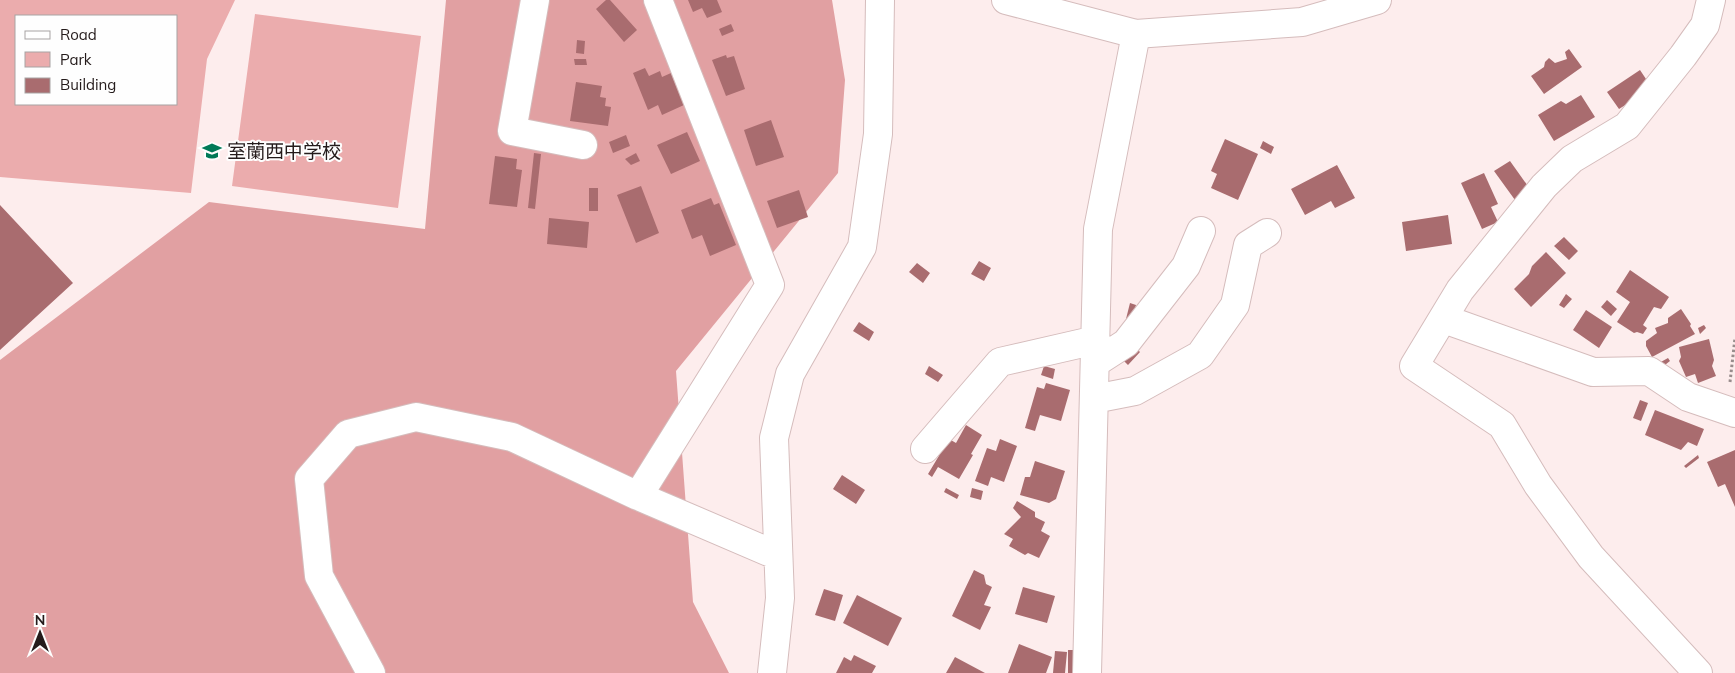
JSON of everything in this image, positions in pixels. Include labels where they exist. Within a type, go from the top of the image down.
[{"type":"street","points":[[535,0],[512,131],[583,145]]},
{"type":"street","points":[[638,496],[770,285],[658,0]]},
{"type":"street","points":[[772,673],[780,598],[774,438],[790,374],[862,247],[878,134],[880,0]]},
{"type":"street","points":[[1006,0],[1136,34],[1302,22],[1377,0]]},
{"type":"street","points":[[1698,673],[1591,558],[1538,485],[1502,425],[1414,366],[1460,290],[1544,186],[1572,159],[1627,126],[1683,56],[1705,25],[1711,0]]},
{"type":"street","points":[[1087,673],[1098,229],[1136,34]]},
{"type":"street","points":[[925,449],[1000,362],[1095,351],[1126,343],[1186,266],[1201,231]]},
{"type":"street","points":[[1094,399],[1135,391],[1200,355],[1235,305],[1248,245],[1267,233]]},
{"type":"street","points":[[1444,319],[1593,372],[1649,371],[1688,396],[1731,412]]},
{"type":"street","points":[[372,673],[319,576],[309,479],[348,434],[416,417],[512,437],[638,496],[778,556]]},
{"type":"path","points":[[1731,412],[1735,338]]},
{"type":"green space","points":[[0,0],[235,0],[207,59],[191,193],[0,177]]},
{"type":"green space","points":[[255,14],[421,36],[398,208],[232,186]]},
{"type":"shaded area","points":[[446,0],[832,0],[845,80],[838,173],[676,371],[693,602],[729,673],[0,673],[0,360],[209,202],[425,229]]},
{"type":"building","points":[[606,0],[610,0],[637,30],[624,42],[596,9]]},
{"type":"building","points":[[688,0],[717,0],[722,12],[707,18],[702,8],[693,12]]},
{"type":"building","points":[[731,24],[734,31],[722,36],[719,29]]},
{"type":"building","points":[[577,40],[585,41],[584,54],[576,53]]},
{"type":"building","points":[[1569,49],[1582,67],[1544,94],[1531,76],[1544,67],[1545,62],[1549,58],[1555,63],[1567,59],[1565,52]]},
{"type":"building","points":[[726,55],[727,58],[734,56],[745,89],[726,96],[712,60]]},
{"type":"building","points":[[574,59],[586,59],[587,65],[575,65]]},
{"type":"building","points":[[645,68],[649,76],[660,71],[662,77],[671,73],[684,105],[662,115],[658,105],[648,110],[633,73]]},
{"type":"building","points":[[1640,70],[1652,88],[1619,109],[1607,92]]},
{"type":"building","points":[[576,82],[602,86],[600,97],[606,98],[605,106],[611,107],[608,126],[570,121]]},
{"type":"building","points":[[1581,95],[1595,117],[1554,141],[1538,115],[1561,101],[1566,104]]},
{"type":"building","points":[[771,120],[784,157],[756,166],[744,130]]},
{"type":"building","points":[[687,132],[700,161],[671,174],[657,145]]},
{"type":"building","points":[[626,135],[630,146],[613,153],[609,142]]},
{"type":"building","points":[[1225,139],[1258,154],[1238,200],[1211,188],[1217,174],[1211,171]]},
{"type":"building","points":[[1263,141],[1274,147],[1271,154],[1260,148]]},
{"type":"building","points":[[534,153],[541,154],[535,209],[528,208]]},
{"type":"building","points":[[636,153],[640,161],[631,165],[625,159]]},
{"type":"building","points":[[495,156],[517,159],[516,169],[522,170],[517,207],[489,204]]},
{"type":"building","points":[[1510,161],[1530,189],[1515,200],[1494,171]]},
{"type":"building","points":[[1337,165],[1355,198],[1335,208],[1331,201],[1305,215],[1291,189]]},
{"type":"building","points":[[1484,173],[1498,204],[1491,207],[1498,222],[1482,229],[1461,183]]},
{"type":"building","points":[[641,186],[659,233],[636,243],[617,195]]},
{"type":"building","points":[[589,188],[598,188],[598,211],[589,211]]},
{"type":"building","points":[[799,190],[808,217],[777,228],[767,201]]},
{"type":"building","points":[[711,198],[714,205],[719,203],[736,245],[710,256],[702,235],[692,239],[681,210]]},
{"type":"building","points":[[0,205],[73,283],[0,350]]},
{"type":"building","points":[[1448,215],[1452,244],[1406,251],[1402,222]]},
{"type":"building","points":[[549,218],[589,222],[587,248],[547,244]]},
{"type":"building","points":[[1564,237],[1578,251],[1569,260],[1554,246]]},
{"type":"building","points":[[1546,252],[1566,273],[1531,307],[1514,289],[1529,274],[1532,266]]},
{"type":"building","points":[[979,261],[991,268],[984,281],[971,274]]},
{"type":"building","points":[[917,263],[930,273],[923,283],[909,272]]},
{"type":"building","points":[[1630,270],[1669,297],[1661,309],[1654,307],[1643,325],[1647,328],[1643,334],[1634,333],[1617,322],[1630,302],[1616,292]]},
{"type":"building","points":[[1566,294],[1572,299],[1564,308],[1559,305]]},
{"type":"building","points":[[1607,300],[1617,309],[1611,316],[1601,307]]},
{"type":"building","points":[[1130,303],[1136,305],[1133,318],[1126,319]]},
{"type":"building","points":[[1681,309],[1695,334],[1652,357],[1646,346],[1646,341],[1657,333],[1655,328],[1668,323],[1668,318]]},
{"type":"building","points":[[1586,310],[1612,327],[1599,348],[1573,330]]},
{"type":"building","points":[[859,322],[874,332],[869,341],[853,331]]},
{"type":"building","points":[[1704,325],[1706,328],[1700,334],[1698,328]]},
{"type":"building","points":[[1709,339],[1714,360],[1712,366],[1716,376],[1698,383],[1695,374],[1686,377],[1679,361],[1681,357],[1679,347]]},
{"type":"building","points":[[1135,347],[1140,352],[1128,365],[1123,360]]},
{"type":"building","points":[[1668,358],[1670,361],[1661,368],[1659,363]]},
{"type":"building","points":[[929,366],[943,375],[938,382],[925,374]]},
{"type":"building","points":[[1044,366],[1055,369],[1053,379],[1041,375]]},
{"type":"building","points":[[1046,383],[1070,390],[1061,421],[1040,415],[1035,431],[1025,428],[1037,387],[1044,389]]},
{"type":"building","points":[[1640,400],[1648,403],[1641,421],[1633,418]]},
{"type":"building","points":[[1655,410],[1704,429],[1697,446],[1688,442],[1681,450],[1645,435]]},
{"type":"building","points":[[966,425],[982,435],[959,479],[938,467],[932,477],[928,474],[949,439],[956,443]]},
{"type":"building","points":[[1000,439],[1017,446],[1004,482],[991,477],[988,486],[975,481],[987,448],[996,451]]},
{"type":"building","points":[[1735,450],[1735,507],[1725,484],[1718,487],[1707,462]]},
{"type":"building","points":[[1698,455],[1699,458],[1686,468],[1684,466]]},
{"type":"building","points":[[1035,461],[1065,471],[1056,499],[1049,503],[1020,495],[1025,477],[1030,477]]},
{"type":"building","points":[[842,475],[865,490],[856,504],[833,489]]},
{"type":"building","points":[[946,488],[959,495],[957,499],[944,492]]},
{"type":"building","points":[[972,488],[983,491],[981,500],[970,497]]},
{"type":"building","points":[[1017,501],[1035,512],[1035,517],[1045,522],[1041,531],[1050,536],[1039,558],[1028,553],[1025,555],[1009,546],[1013,539],[1004,534],[1021,517],[1013,508]]},
{"type":"building","points":[[974,570],[984,575],[986,584],[992,587],[984,605],[991,607],[980,630],[952,616]]},
{"type":"building","points":[[1023,587],[1055,596],[1047,623],[1015,614]]},
{"type":"building","points":[[824,589],[843,595],[835,621],[815,615]]},
{"type":"building","points":[[857,595],[902,618],[888,646],[843,623]]},
{"type":"building","points":[[1019,644],[1052,657],[1046,673],[1008,673]]},
{"type":"building","points":[[1068,650],[1076,650],[1076,673],[1068,673]]},
{"type":"building","points":[[1055,651],[1067,652],[1065,673],[1053,673]]},
{"type":"building","points":[[854,655],[876,666],[872,673],[836,673],[844,657],[851,661]]},
{"type":"building","points":[[955,657],[985,673],[946,673]]},
{"type":"place","name":"室蘭西中学校","points":[[212,151]]}]
